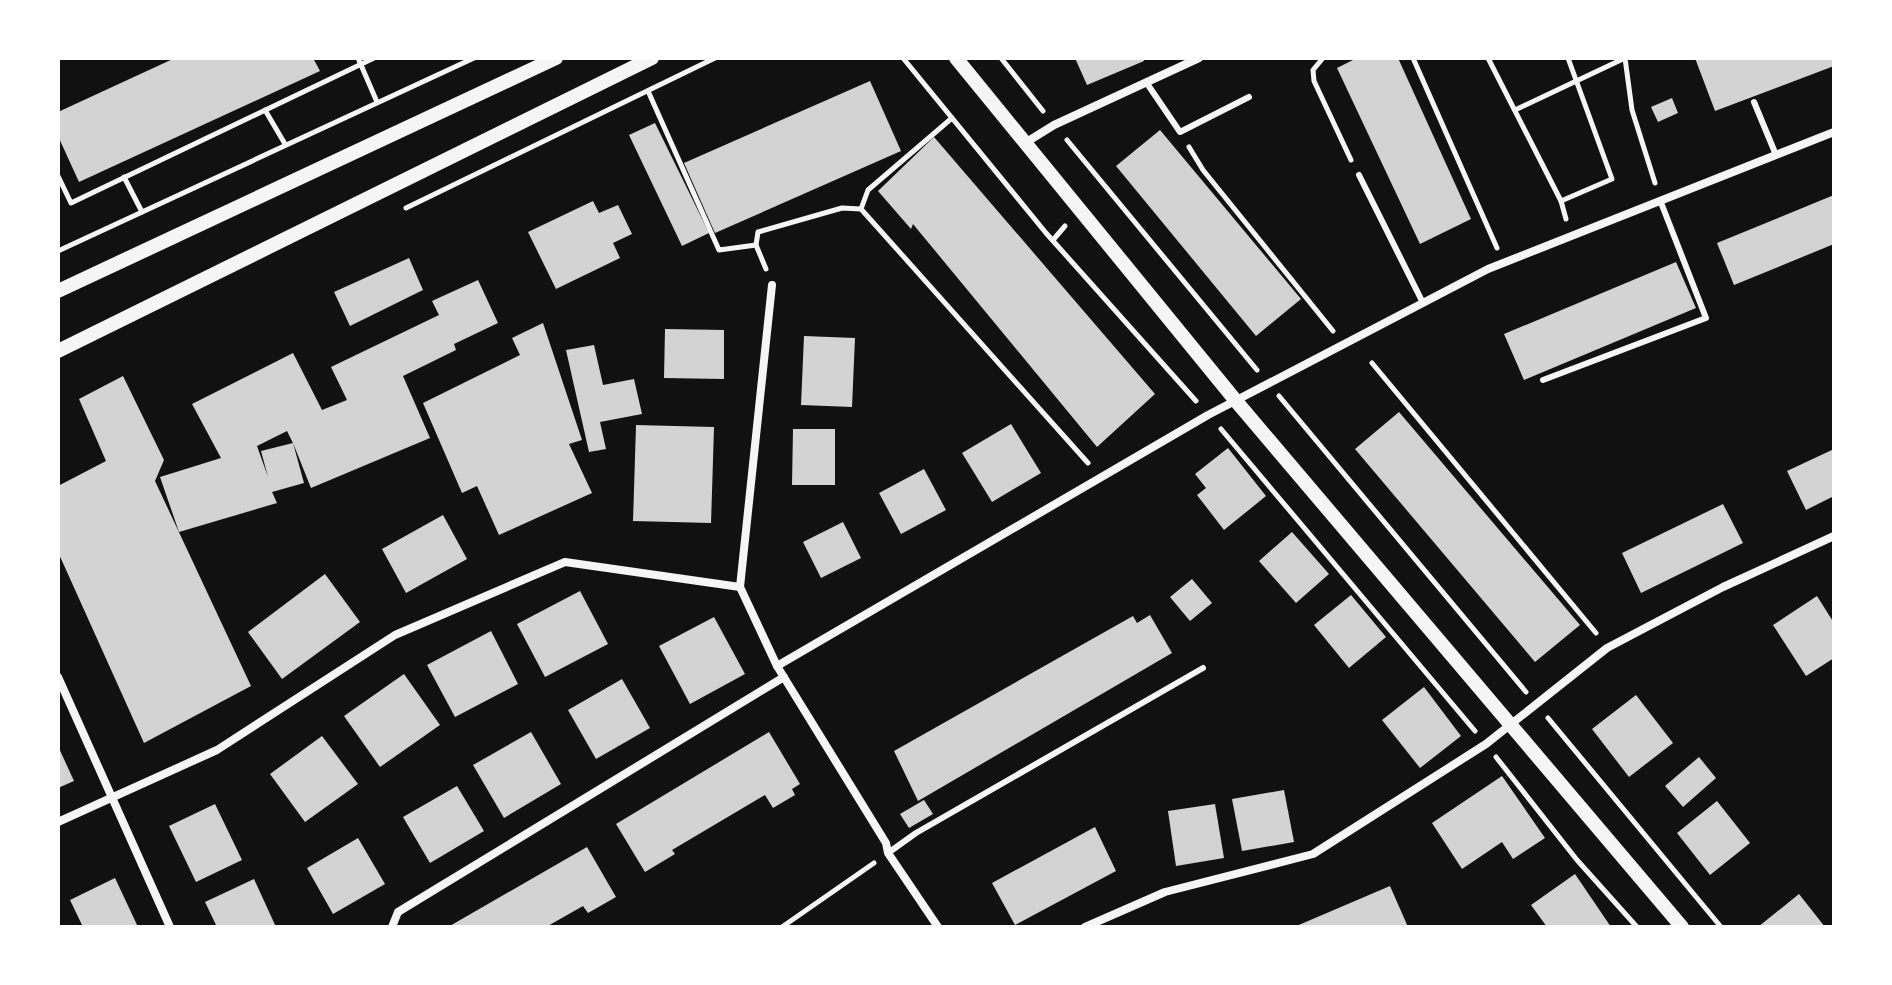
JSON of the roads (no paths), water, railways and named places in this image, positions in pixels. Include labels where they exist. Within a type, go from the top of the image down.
[{"type":"street","points":[[58,291],[556,58]]},
{"type":"street","points":[[58,351],[652,58]]},
{"type":"street","points":[[956,58],[1236,401],[1682,927]]},
{"type":"street","points":[[1025,143],[1054,125],[1199,58]]},
{"type":"street","points":[[777,666],[1208,415],[1423,303],[1504,264],[1834,132]]},
{"type":"street","points":[[772,285],[740,587],[777,666],[886,843],[888,853],[938,927]]},
{"type":"street","points":[[1085,927],[1165,892],[1313,854],[1486,744],[1607,648],[1723,587],[1834,536]]},
{"type":"street","points":[[58,822],[217,750],[395,635],[565,562],[740,587]]},
{"type":"street","points":[[58,677],[170,927]]},
{"type":"street","points":[[392,927],[398,912],[784,677]]},
{"type":"lane","points":[[1146,82],[1180,132],[1249,97]]},
{"type":"lane","points":[[1754,102],[1776,155]]},
{"type":"lane","points":[[1359,175],[1423,303]]},
{"type":"lane","points":[[1543,380],[1706,318],[1660,200]]},
{"type":"lane","points":[[888,853],[916,833],[1203,668]]}]
